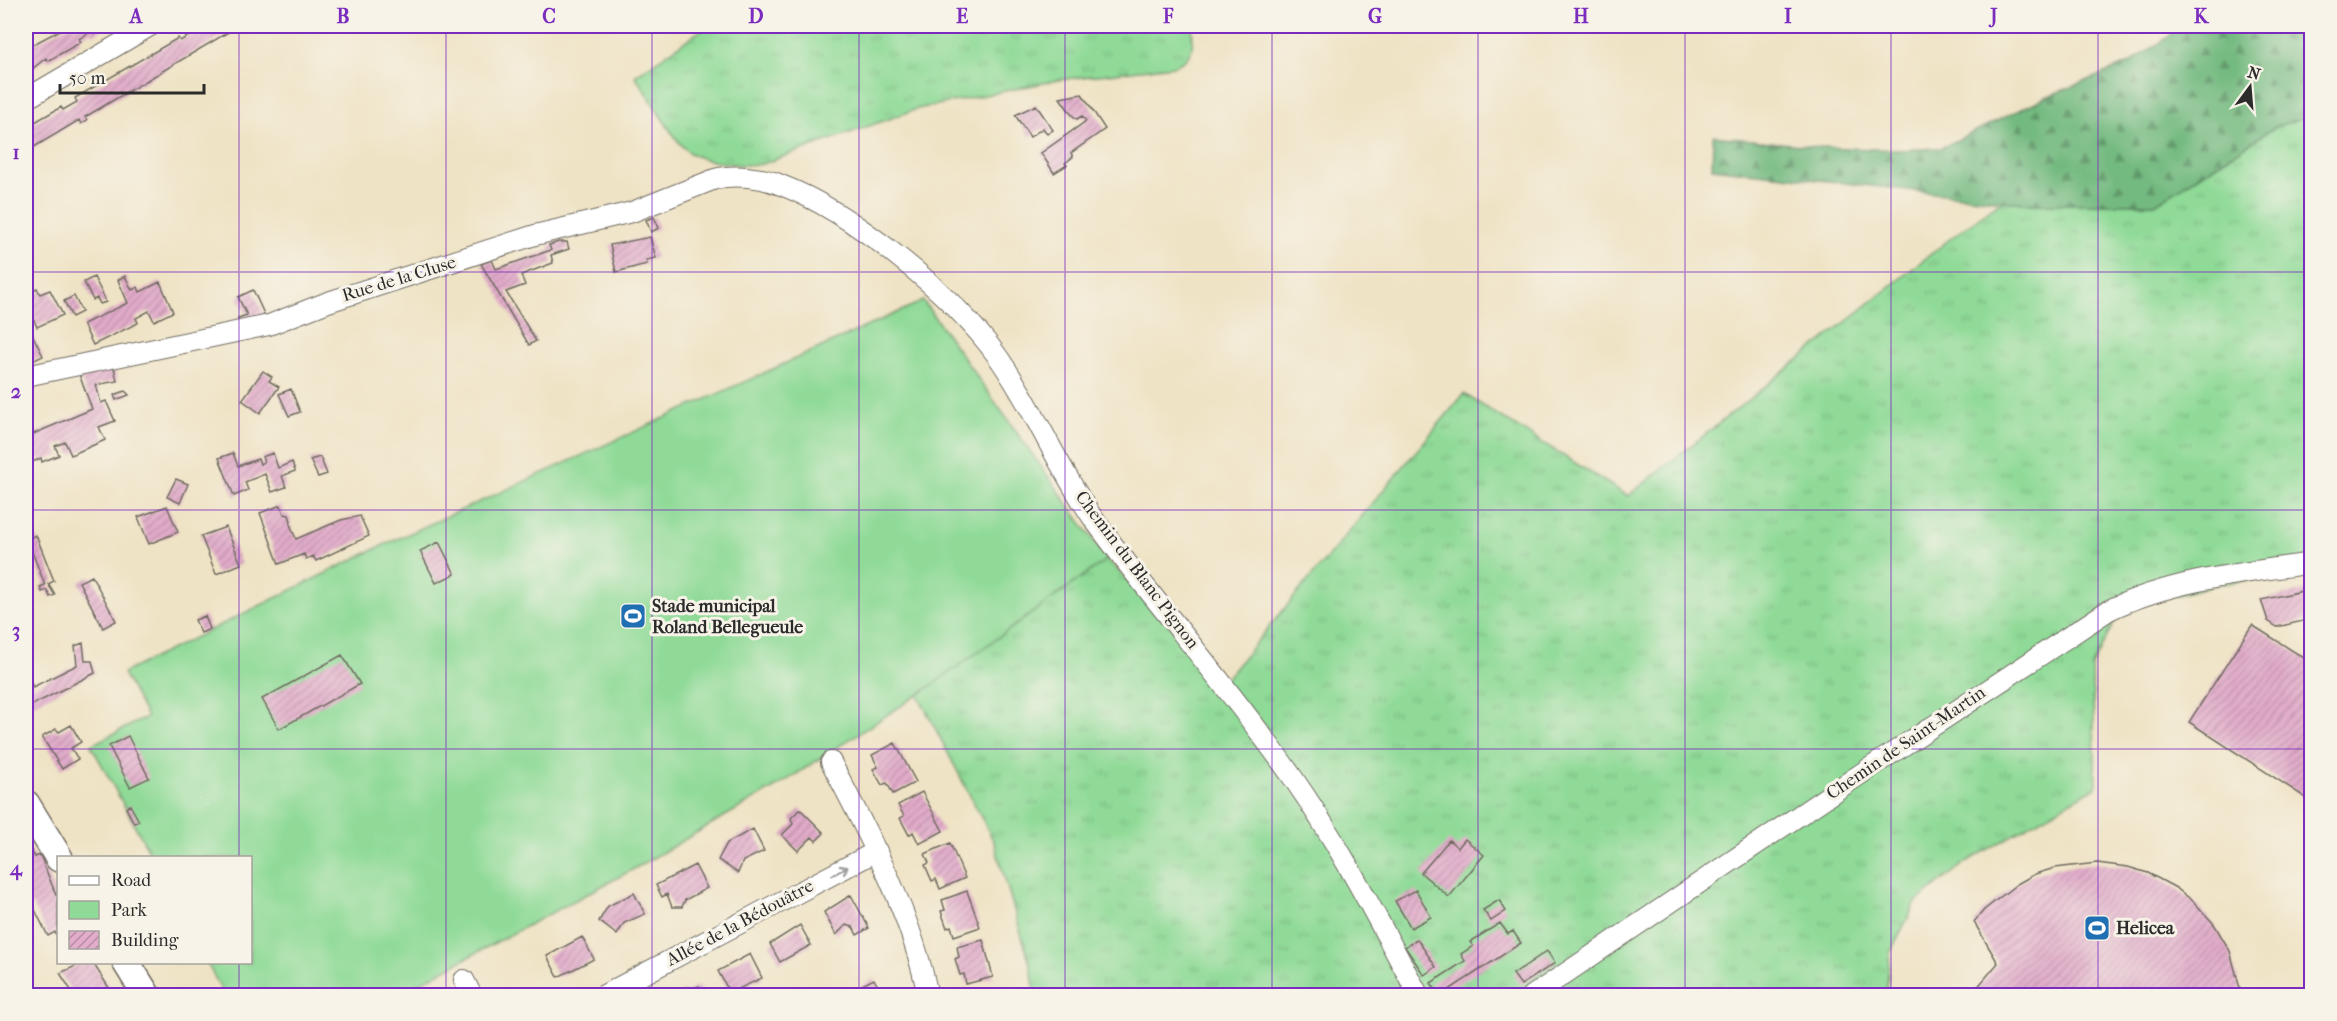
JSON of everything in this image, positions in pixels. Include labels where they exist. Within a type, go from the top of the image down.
[{"type":"main road","points":[[26,804],[58,856]]},
{"type":"main road","points":[[127,964],[147,996]]},
{"type":"street","points":[[26,99],[150,26]]},
{"type":"street","name":"Rue de la Cluse","points":[[26,376],[269,325],[328,302],[535,235],[632,212],[715,179],[726,177],[768,181]]},
{"type":"street","name":"Chemin du Blanc Pignon","points":[[768,181],[823,206],[874,240],[949,303],[996,354],[1019,388],[1067,477],[1095,520],[1224,682],[1324,825],[1419,996]]},
{"type":"street","name":"Chemin de Saint-Martin","points":[[1532,996],[1856,777],[2109,610],[2134,598],[2192,582],[2312,563]]},
{"type":"street","points":[[831,762],[877,851],[906,916],[928,996]]},
{"type":"street","name":"Allée de la Bédouâtre","points":[[602,996],[877,851]]},
{"type":"green space","points":[[707,26],[1192,26],[1193,39],[1189,55],[1173,66],[1058,80],[917,109],[762,164],[744,165],[710,160],[685,149],[635,76]]},
{"type":"green space","points":[[2184,26],[2309,26],[2312,28],[2311,125],[2301,118],[2275,127],[2155,204],[2032,204],[1712,168],[1713,136],[1820,147],[1900,150],[1941,148],[2046,97],[2130,63]]},
{"type":"green space","points":[[2301,118],[2311,125],[2311,571],[2214,585],[2145,604],[2116,619],[2092,666],[2096,787],[1966,862],[1916,902],[1890,953],[1886,995],[1035,995],[1031,967],[994,842],[918,695],[1107,559],[1181,637],[1219,687],[1464,394],[1628,496],[1956,234],[2003,200],[2032,204],[2155,204],[2275,127]]},
{"type":"green space","name":"Stade municipal Roland Bellegueule","points":[[923,301],[1107,559],[918,695],[781,784],[632,870],[397,995],[224,995],[208,964],[252,964],[252,856],[151,856],[91,745],[147,717],[123,673],[375,549]]},
{"type":"building","points":[[68,26],[109,26],[94,34],[92,31],[85,35],[79,39],[81,42],[48,61],[46,58],[26,74],[26,48]]},
{"type":"building","points":[[198,26],[237,27],[85,117],[87,120],[81,124],[79,120],[26,152],[26,127],[61,107],[63,110],[77,102],[75,98],[178,38],[180,41],[194,33],[191,29]]},
{"type":"building","points":[[1082,94],[1105,129],[1071,153],[1073,157],[1065,163],[1067,165],[1054,173],[1041,153],[1086,121],[1082,116],[1077,119],[1072,115],[1060,98]]},
{"type":"building","points":[[1036,105],[1053,130],[1047,134],[1043,128],[1030,137],[1015,115]]},
{"type":"building","points":[[654,217],[659,228],[651,232],[646,220]]},
{"type":"building","points":[[650,237],[656,258],[646,260],[647,264],[616,272],[610,245]]},
{"type":"building","points":[[567,242],[569,249],[551,255],[553,263],[521,275],[525,285],[506,292],[536,341],[529,345],[481,264],[492,260],[496,269],[551,250],[549,245]]},
{"type":"building","points":[[125,276],[132,290],[138,287],[140,292],[160,282],[173,312],[154,321],[149,311],[136,318],[138,323],[93,345],[83,324],[128,303],[118,280]]},
{"type":"building","points":[[94,277],[106,302],[100,304],[97,298],[93,300],[84,282]]},
{"type":"building","points":[[37,288],[40,294],[50,290],[63,315],[37,327],[26,303],[26,294]]},
{"type":"building","points":[[253,290],[265,316],[240,322],[238,318],[247,315],[238,297]]},
{"type":"building","points":[[74,296],[82,312],[72,317],[64,301]]},
{"type":"building","points":[[32,334],[43,356],[26,364],[26,337]]},
{"type":"building","points":[[114,367],[117,381],[96,385],[101,403],[106,401],[115,421],[99,427],[105,440],[71,455],[65,442],[55,446],[59,455],[42,462],[41,458],[26,465],[26,437],[92,409],[79,374]]},
{"type":"building","points":[[263,371],[272,377],[269,381],[279,387],[260,413],[242,400]]},
{"type":"building","points":[[291,389],[300,412],[289,416],[279,394]]},
{"type":"building","points":[[125,391],[129,395],[116,400],[114,395]]},
{"type":"building","points":[[233,453],[238,466],[258,459],[260,464],[264,462],[262,457],[273,453],[278,468],[292,462],[295,471],[282,476],[286,487],[272,492],[265,474],[245,482],[248,490],[234,496],[219,458]]},
{"type":"building","points":[[320,457],[327,474],[318,477],[310,460]]},
{"type":"building","points":[[176,479],[188,484],[180,503],[167,497]]},
{"type":"building","points":[[281,505],[284,514],[289,515],[296,539],[341,520],[360,516],[369,536],[316,561],[313,556],[306,559],[304,554],[279,564],[260,513]]},
{"type":"building","points":[[167,506],[178,532],[149,544],[138,517]]},
{"type":"building","points":[[226,527],[241,564],[216,574],[201,536]]},
{"type":"building","points":[[36,535],[54,581],[48,584],[55,595],[50,597],[47,590],[42,592],[40,587],[45,585],[27,539]]},
{"type":"building","points":[[439,542],[455,574],[436,583],[420,551]]},
{"type":"building","points":[[92,576],[116,621],[103,628],[79,582]]},
{"type":"building","points":[[2312,589],[2312,619],[2277,627],[2268,621],[2261,600]]},
{"type":"building","points":[[205,616],[210,629],[201,633],[195,620]]},
{"type":"building","points":[[2252,625],[2312,663],[2312,790],[2306,798],[2189,722]]},
{"type":"building","points":[[83,643],[85,661],[92,661],[95,673],[30,706],[32,711],[26,714],[26,682],[30,680],[33,687],[77,665],[75,646]]},
{"type":"building","points":[[342,655],[360,684],[279,729],[262,699]]},
{"type":"building","points":[[71,725],[81,742],[71,748],[78,759],[62,769],[42,737],[56,729],[59,732]]},
{"type":"building","points":[[128,736],[149,778],[130,787],[109,746]]},
{"type":"building","points":[[895,743],[916,782],[893,794],[887,783],[882,785],[873,769],[878,767],[872,755]]},
{"type":"building","points":[[922,792],[943,831],[919,844],[913,832],[909,835],[900,818],[904,816],[898,805]]},
{"type":"building","points":[[130,805],[139,821],[134,823],[126,808]]},
{"type":"building","points":[[800,809],[824,833],[816,841],[812,837],[798,851],[782,835],[793,824],[791,818]]},
{"type":"building","points":[[753,829],[764,851],[743,861],[738,873],[718,860],[727,843]]},
{"type":"building","points":[[1465,839],[1484,855],[1449,897],[1421,873],[1449,840],[1458,848]]},
{"type":"building","points":[[26,843],[35,857],[40,855],[57,894],[57,934],[55,932],[48,936],[32,904],[26,907],[26,896],[28,895]]},
{"type":"building","points":[[950,843],[965,878],[940,889],[936,879],[932,881],[925,865],[929,863],[925,854]]},
{"type":"building","name":"Helicea","points":[[2097,863],[2128,867],[2148,873],[2176,888],[2193,901],[2214,924],[2230,951],[2242,996],[1970,996],[1998,963],[1974,922],[1984,910],[2017,884],[2035,874],[2055,868]]},
{"type":"building","points":[[695,865],[707,888],[685,900],[682,907],[672,907],[667,894],[662,897],[656,885]]},
{"type":"building","points":[[1416,890],[1431,917],[1411,928],[1395,901]]},
{"type":"building","points":[[967,891],[980,927],[954,936],[951,926],[947,928],[941,911],[945,910],[942,900]]},
{"type":"building","points":[[634,893],[645,914],[624,923],[617,935],[599,921],[608,906]]},
{"type":"building","points":[[851,895],[869,928],[857,935],[853,927],[846,925],[836,935],[824,912]]},
{"type":"building","points":[[1499,900],[1506,911],[1491,921],[1483,910]]},
{"type":"building","points":[[1500,923],[1508,934],[1513,931],[1521,943],[1440,996],[1431,983],[1465,961],[1461,954],[1473,946],[1470,942]]},
{"type":"building","points":[[800,925],[811,945],[780,962],[770,944]]},
{"type":"building","points":[[582,937],[594,959],[558,977],[547,956]]},
{"type":"building","points":[[1417,939],[1436,967],[1424,975],[1405,947]]},
{"type":"building","points":[[983,940],[993,977],[966,984],[964,974],[960,975],[955,959],[959,957],[957,947]]},
{"type":"building","points":[[1547,951],[1555,963],[1521,985],[1513,974]]},
{"type":"building","points":[[750,954],[762,978],[730,993],[718,971]]},
{"type":"building","points":[[75,964],[94,964],[113,994],[74,995],[60,973],[76,966]]},
{"type":"building","points":[[874,979],[883,996],[850,996],[861,989],[862,985]]},
{"type":"building","points":[[699,986],[704,996],[676,996],[683,991],[684,993]]},
{"type":"place","name":"Stade municipal Roland Bellegueule","points":[[633,616]]},
{"type":"place","name":"Helicea","points":[[2097,928]]}]
